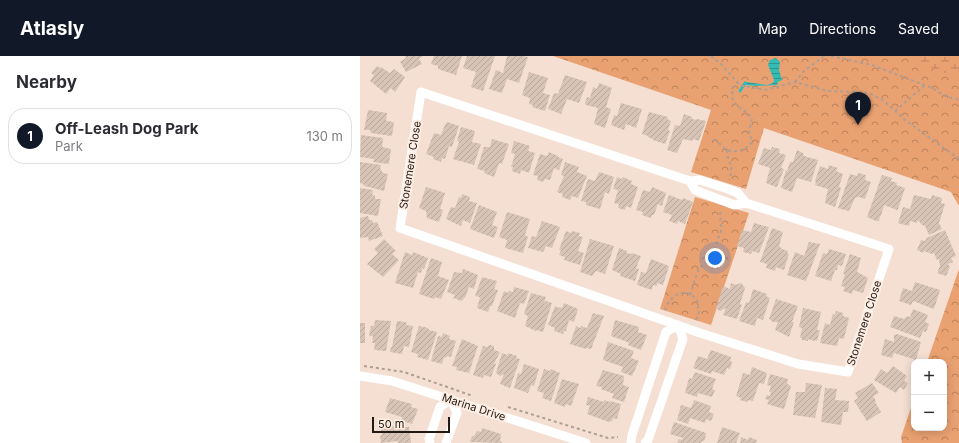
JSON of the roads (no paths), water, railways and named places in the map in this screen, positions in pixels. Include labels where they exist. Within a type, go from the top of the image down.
[{"type":"street","name":"Stonemere Close","points":[[420,92],[690,182],[700,180],[728,189],[738,193],[746,202],[889,249],[848,372],[798,364],[678,326],[400,228],[420,92]]},
{"type":"street","points":[[631,443],[632,434],[666,332],[678,326],[683,339],[648,440],[645,443]]},
{"type":"street","name":"Marina Drive","points":[[360,376],[392,381],[586,443]]},
{"type":"street","points":[[430,443],[429,439],[440,407],[451,399],[457,413],[446,443]]},
{"type":"water","points":[[776,58],[780,62],[779,70],[782,80],[778,82],[777,85],[756,86],[746,85],[746,82],[767,85],[773,83],[774,80],[768,65],[770,60]]},
{"type":"waterway","points":[[740,91],[745,83]]},
{"type":"place","name":"Off-Leash Dog Park","points":[[858,125]]}]
